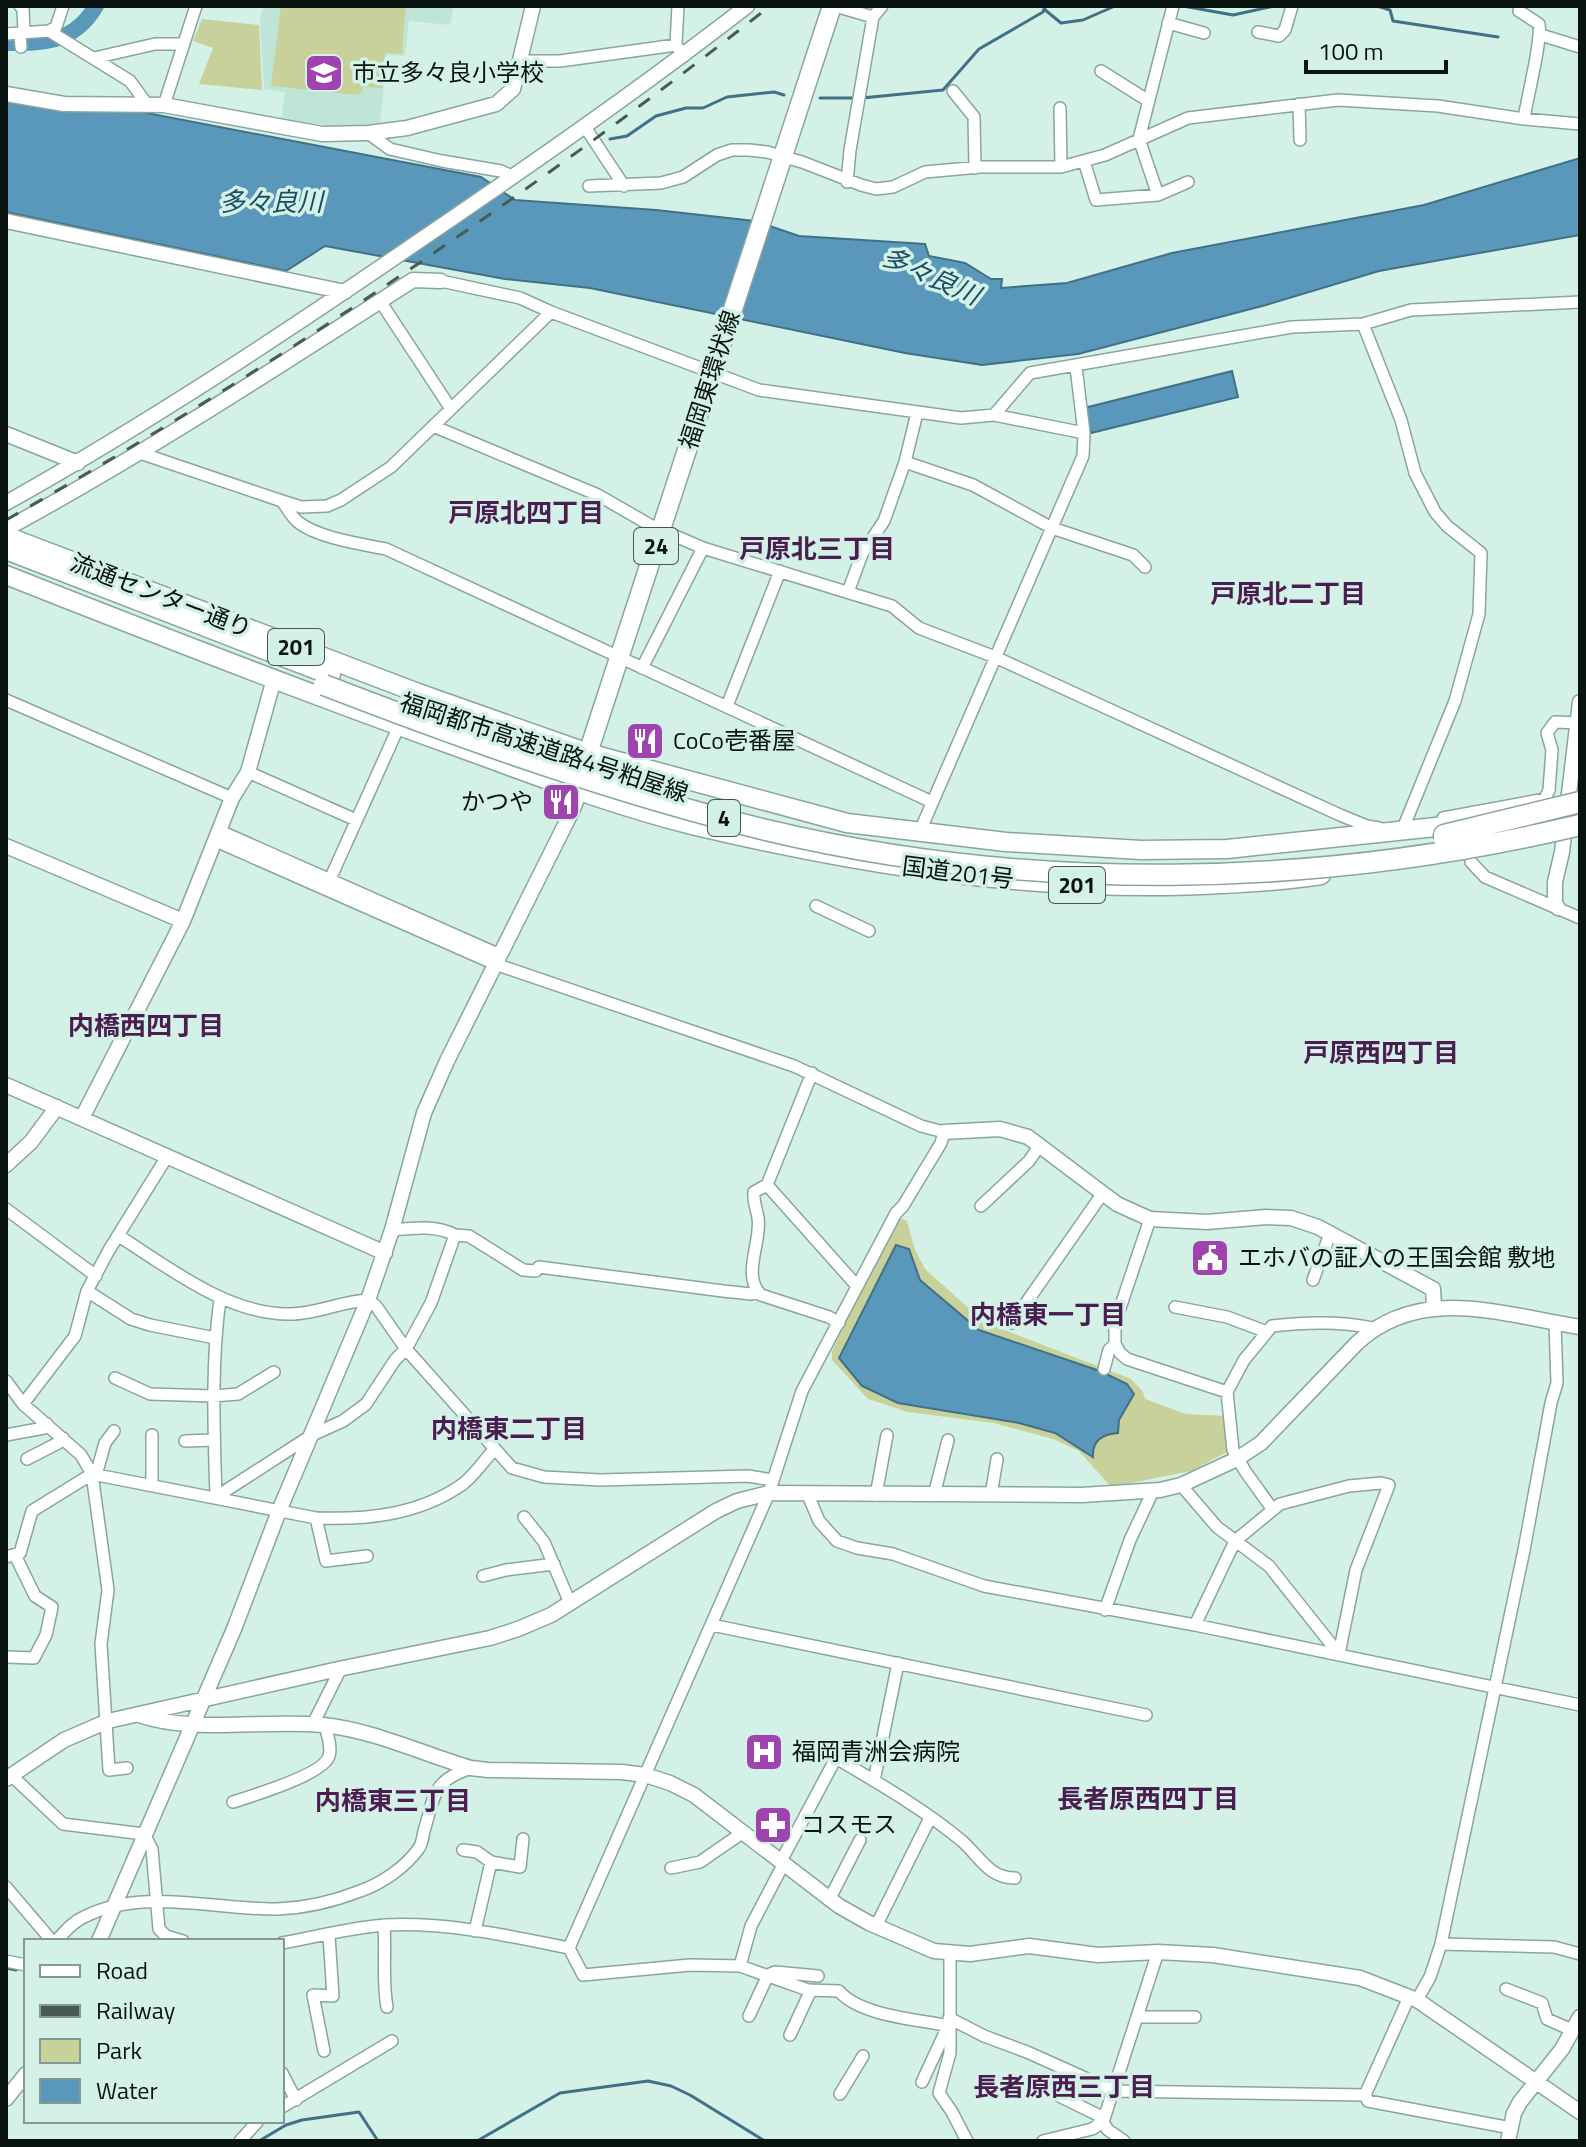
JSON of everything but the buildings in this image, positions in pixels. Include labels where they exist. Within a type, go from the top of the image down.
[{"type":"highway","name":"福岡都市高速道路4号粕屋線","points":[[6,549],[327,679],[584,778],[766,830],[854,847],[1007,867],[1141,875],[1295,870],[1397,859],[1474,857],[1576,832]]},
{"type":"highway","name":"福岡都市高速道路4号粕屋線","points":[[6,562],[327,679],[632,781],[773,818],[917,844],[1006,855],[1140,863],[1291,857],[1444,839],[1577,801]]},
{"type":"main road","name":"福岡東環状線","points":[[588,753],[833,6]]},
{"type":"main road","name":"流通センター通り","points":[[6,536],[418,693],[588,753]]},
{"type":"main road","name":"流通センター通り","points":[[6,575],[274,679],[580,791]]},
{"type":"main road","name":"国道201号","points":[[588,753],[847,823],[1006,842],[1099,848],[1227,849],[1468,823],[1577,801]]},
{"type":"main road","name":"国道201号","points":[[580,791],[695,826],[845,857],[1008,881],[1097,886],[1210,885],[1292,880],[1464,854],[1576,832]]},
{"type":"street","points":[[20,6],[23,8],[21,47]]},
{"type":"street","points":[[6,34],[49,31],[56,27],[63,6]]},
{"type":"street","points":[[164,105],[196,6]]},
{"type":"street","points":[[6,94],[64,104],[164,105],[322,134],[407,128],[496,104],[513,89],[533,6]]},
{"type":"street","points":[[678,6],[680,50]]},
{"type":"street","points":[[6,503],[78,463],[345,292],[585,127],[680,50],[747,6]]},
{"type":"street","points":[[833,6],[873,17]]},
{"type":"street","points":[[847,182],[873,17],[882,6]]},
{"type":"street","points":[[1158,195],[1139,139],[1173,6]]},
{"type":"street","points":[[1258,32],[1279,36],[1285,30],[1292,6]]},
{"type":"street","points":[[1520,6],[1519,11],[1539,24],[1541,35],[1535,52],[1524,119]]},
{"type":"street","points":[[1168,23],[1204,33]]},
{"type":"street","points":[[49,31],[130,81],[146,103]]},
{"type":"street","points":[[1541,35],[1580,47]]},
{"type":"street","points":[[94,58],[155,44],[184,44]]},
{"type":"street","points":[[519,61],[560,61],[680,50]]},
{"type":"street","points":[[1101,71],[1147,100]]},
{"type":"street","points":[[953,91],[974,117],[975,168]]},
{"type":"street","points":[[589,186],[661,183],[683,177],[717,155],[732,150],[767,152],[847,182],[876,189],[893,187],[925,172],[1061,167],[1105,155],[1188,118],[1338,100],[1438,106],[1580,124]]},
{"type":"street","points":[[1299,104],[1300,140]]},
{"type":"street","points":[[1060,108],[1061,167]]},
{"type":"street","points":[[585,127],[624,186]]},
{"type":"street","points":[[368,133],[390,149],[501,171],[510,179]]},
{"type":"street","points":[[1084,161],[1096,200],[1158,195],[1188,182]]},
{"type":"street","points":[[6,221],[345,292]]},
{"type":"street","points":[[6,529],[140,453],[413,280],[441,281],[520,298],[759,390],[961,418],[994,415],[1084,433]]},
{"type":"street","points":[[380,301],[451,409]]},
{"type":"street","points":[[994,415],[1030,373],[1292,327],[1363,324],[1411,310],[1580,302]]},
{"type":"street","points":[[140,453],[301,507],[327,506],[391,467],[551,312]]},
{"type":"street","points":[[1363,324],[1401,420],[1415,473],[1435,512],[1447,526],[1481,553],[1479,614],[1455,701],[1404,826]]},
{"type":"street","points":[[920,831],[1083,456],[1084,433],[1076,367]]},
{"type":"street","points":[[164,407],[179,429]]},
{"type":"street","points":[[848,592],[862,554],[884,521],[905,462],[917,413]]},
{"type":"street","points":[[433,426],[598,495],[661,530],[703,548],[892,606],[919,628],[995,657],[1367,826],[1404,826],[1545,799],[1549,790],[1552,750],[1547,733],[1550,726],[1555,722],[1579,723]]},
{"type":"street","points":[[6,434],[78,463]]},
{"type":"street","points":[[905,462],[973,485],[1052,528],[1133,555],[1145,567]]},
{"type":"street","points":[[282,501],[297,521],[310,528],[348,541],[386,549],[932,802]]},
{"type":"street","points":[[642,668],[703,548]]},
{"type":"street","points":[[727,706],[780,571]]},
{"type":"street","points":[[82,1118],[183,921],[232,798],[248,772],[274,679]]},
{"type":"street","points":[[6,700],[232,798]]},
{"type":"street","points":[[1558,908],[1554,897],[1576,832],[1580,702]]},
{"type":"street","points":[[327,885],[399,726]]},
{"type":"street","points":[[100,1939],[204,1700],[368,1300],[392,1230],[424,1113],[580,791],[588,753]]},
{"type":"street","points":[[248,772],[356,820]]},
{"type":"street","points":[[218,836],[498,960],[812,1073],[921,1126],[944,1132],[1015,1131],[1040,1145],[1125,1208],[1150,1219],[1195,1222],[1291,1218],[1330,1234],[1433,1289],[1434,1307]]},
{"type":"street","points":[[6,846],[183,921]]},
{"type":"street","points":[[1471,862],[1485,877],[1580,918]]},
{"type":"street","points":[[816,906],[869,931]]},
{"type":"street","points":[[812,1073],[767,1185],[754,1192],[758,1232],[754,1246],[753,1281],[761,1295],[839,1323]]},
{"type":"street","points":[[6,1085],[385,1253]]},
{"type":"street","points":[[6,1165],[31,1142],[57,1107]]},
{"type":"street","points":[[569,1948],[771,1487],[802,1391],[896,1213],[941,1143],[944,1132]]},
{"type":"street","points":[[981,1206],[1029,1161],[1040,1145]]},
{"type":"street","points":[[23,1404],[75,1336],[87,1291],[168,1155]]},
{"type":"street","points":[[767,1185],[857,1286]]},
{"type":"street","points":[[1012,1323],[1103,1193]]},
{"type":"street","points":[[6,1209],[96,1276]]},
{"type":"street","points":[[1150,1219],[1115,1323],[1115,1344],[1127,1359],[1227,1392]]},
{"type":"street","points":[[392,1230],[422,1228],[469,1236],[530,1272],[539,1267],[723,1291],[758,1292]]},
{"type":"street","points":[[1313,1280],[1330,1234]]},
{"type":"street","points":[[216,1497],[366,1404],[395,1360],[406,1349],[431,1303],[455,1235]]},
{"type":"street","points":[[119,1236],[220,1299],[288,1315],[368,1300],[376,1306],[406,1349],[512,1468],[544,1477],[600,1480],[748,1476],[771,1487],[808,1495],[1153,1491],[1181,1485],[1237,1459],[1261,1443],[1373,1328],[1395,1318],[1434,1307],[1580,1327]]},
{"type":"street","points":[[87,1291],[131,1319],[215,1338]]},
{"type":"street","points":[[216,1497],[213,1396],[220,1299]]},
{"type":"street","points":[[1175,1307],[1227,1317],[1267,1332]]},
{"type":"street","points":[[1273,1510],[1233,1450],[1227,1392],[1239,1367],[1272,1326],[1349,1323],[1373,1328]]},
{"type":"street","points":[[1365,2095],[1413,1999],[1430,1977],[1441,1944],[1557,1383],[1555,1323]]},
{"type":"street","points":[[1104,1369],[1109,1350],[1115,1344]]},
{"type":"street","points":[[115,1378],[150,1394],[213,1396],[238,1394],[274,1372]]},
{"type":"street","points":[[6,1381],[23,1404],[81,1455],[94,1475]]},
{"type":"street","points":[[6,1435],[44,1428],[47,1424]]},
{"type":"street","points":[[114,1431],[105,1443],[94,1475],[108,1590],[101,1644],[109,1770],[127,1768]]},
{"type":"street","points":[[152,1435],[152,1484]]},
{"type":"street","points":[[876,1495],[887,1435]]},
{"type":"street","points":[[27,1459],[63,1438]]},
{"type":"street","points":[[185,1441],[214,1440]]},
{"type":"street","points":[[934,1495],[948,1440]]},
{"type":"street","points":[[6,1657],[34,1658],[46,1635],[52,1607],[35,1596],[10,1556],[20,1553],[32,1511],[94,1475],[316,1518],[351,1520],[382,1517],[415,1508],[461,1486],[494,1450]]},
{"type":"street","points":[[991,1495],[997,1459]]},
{"type":"street","points":[[1181,1485],[1202,1512],[1269,1566],[1339,1654]]},
{"type":"street","points":[[1195,1625],[1235,1541],[1280,1504],[1349,1486],[1389,1485],[1356,1570],[1339,1654]]},
{"type":"street","points":[[144,1834],[63,1824],[9,1778],[64,1740],[108,1721],[490,1638],[529,1624],[570,1603],[708,1515],[771,1487]]},
{"type":"street","points":[[1105,1610],[1130,1540],[1153,1491]]},
{"type":"street","points":[[808,1495],[819,1521],[837,1541],[893,1554],[984,1586],[1195,1625],[1580,1705]]},
{"type":"street","points":[[524,1517],[544,1542],[570,1603]]},
{"type":"street","points":[[316,1518],[326,1561],[367,1556]]},
{"type":"street","points":[[483,1576],[554,1564]]},
{"type":"street","points":[[712,1625],[1146,1715]]},
{"type":"street","points":[[874,1781],[898,1663]]},
{"type":"street","points":[[233,1802],[287,1784],[323,1766],[330,1751],[319,1724],[341,1668]]},
{"type":"street","points":[[137,1715],[153,1720],[194,1723],[319,1724],[372,1736],[471,1768],[645,1775],[694,1795],[829,1900],[922,1948],[950,1954],[1029,1946],[1098,1955],[1158,1952],[1213,1955],[1360,1978],[1413,1999],[1580,2112]]},
{"type":"street","points":[[740,1966],[751,1926],[836,1758],[961,1840],[986,1869],[1005,1878],[1015,1878]]},
{"type":"street","points":[[56,1939],[85,1916],[114,1906],[156,1901],[275,1909],[300,1907],[362,1891],[394,1873],[420,1847],[438,1787],[450,1775],[471,1768]]},
{"type":"street","points":[[876,1926],[930,1818]]},
{"type":"street","points":[[671,1868],[700,1862],[742,1833]]},
{"type":"street","points":[[144,1834],[152,1849],[159,1929],[166,1936],[176,1939]]},
{"type":"street","points":[[463,1850],[477,1852],[491,1862],[520,1867],[523,1839]]},
{"type":"street","points":[[829,1900],[860,1840]]},
{"type":"street","points":[[475,1931],[491,1862]]},
{"type":"street","points":[[6,1887],[52,1939]]},
{"type":"street","points":[[284,1943],[384,1925],[436,1926],[569,1948]]},
{"type":"street","points":[[384,1925],[386,1969],[382,1983],[387,2007]]},
{"type":"street","points":[[324,2051],[313,1995],[333,1996],[329,1936]]},
{"type":"street","points":[[1441,1944],[1554,1947],[1580,1954]]},
{"type":"street","points":[[569,1948],[583,1975],[690,1965],[740,1966],[811,1990],[839,1991],[865,2009],[949,2022],[1027,2052],[1114,2091],[1365,2095]]},
{"type":"street","points":[[1043,2141],[1092,2129],[1103,2122],[1158,1952]]},
{"type":"street","points":[[950,1954],[950,2053],[939,2093],[967,2141]]},
{"type":"street","points":[[749,2016],[768,1975],[775,1972],[818,1976]]},
{"type":"street","points":[[1365,2095],[1368,2101],[1510,2134],[1520,2102],[1577,2024],[1547,2019],[1542,2003],[1506,1989]]},
{"type":"street","points":[[790,2035],[811,1990]]},
{"type":"street","points":[[1138,2017],[1195,2017]]},
{"type":"street","points":[[922,2082],[949,2022]]},
{"type":"street","points":[[284,2106],[392,2041]]},
{"type":"street","points":[[840,2094],[863,2056]]},
{"type":"street","points":[[6,2099],[24,2076]]},
{"type":"street","points":[[284,2077],[296,2100]]},
{"type":"street","points":[[1047,2090],[1098,2115],[1108,2130],[1124,2141]]},
{"type":"street","points":[[240,2141],[256,2123]]},
{"type":"shaded area","name":"市立多々良小学校","points":[[264,6],[454,6],[450,25],[409,21],[405,56],[387,55],[380,125],[350,127],[281,121],[285,92],[264,89],[260,19]]},
{"type":"green space","name":"市立多々良小学校","points":[[281,6],[406,6],[402,54],[385,53],[382,88],[364,87],[359,95],[271,86]]},
{"type":"green space","points":[[202,19],[259,25],[262,90],[199,84],[213,48],[193,41]]},
{"type":"green space","points":[[898,1217],[907,1221],[915,1250],[925,1269],[984,1322],[1131,1379],[1145,1399],[1186,1414],[1226,1416],[1229,1451],[1191,1471],[1111,1487],[1079,1451],[1053,1439],[994,1423],[908,1412],[868,1399],[832,1360],[832,1351]]},
{"type":"water","name":"多々良川","points":[[6,100],[126,109],[481,177],[515,200],[755,221],[799,236],[925,244],[929,256],[965,263],[991,279],[1002,279],[1001,288],[1067,283],[1172,253],[1424,205],[1580,158],[1580,235],[1379,271],[1266,305],[1078,354],[982,365],[905,353],[590,288],[505,279],[325,246],[286,271],[6,212]]},
{"type":"water","points":[[1232,371],[1238,397],[1091,433],[1084,408]]},
{"type":"water","points":[[896,1245],[909,1249],[920,1280],[979,1330],[1100,1371],[1127,1384],[1134,1394],[1119,1420],[1118,1433],[1100,1439],[1094,1446],[1093,1457],[1055,1433],[1019,1423],[898,1403],[862,1386],[839,1358]]},
{"type":"waterway","points":[[6,43],[46,41],[68,34],[96,6]]},
{"type":"waterway","points":[[862,98],[943,90],[979,49],[1043,12],[1045,6]]},
{"type":"waterway","points":[[1044,9],[1061,23],[1083,20],[1115,6]]},
{"type":"waterway","points":[[1183,6],[1233,15],[1274,6]]},
{"type":"waterway","points":[[1323,6],[1330,6]]},
{"type":"waterway","points":[[1377,6],[1390,10],[1393,21],[1498,37]]},
{"type":"waterway","points":[[610,139],[627,136],[656,116],[686,108],[703,108],[727,97],[774,92],[784,95]]},
{"type":"waterway","points":[[820,98],[854,98]]},
{"type":"waterway","points":[[6,1968],[16,1970]]},
{"type":"waterway","points":[[477,2141],[560,2093],[648,2081],[671,2086],[690,2095],[765,2141]]},
{"type":"waterway","points":[[259,2141],[286,2125],[302,2120],[359,2112],[378,2141]]},
{"type":"railway","points":[[6,520],[205,402],[398,277],[587,145],[770,6]]},
{"type":"place","name":"市立多々良小学校","points":[[324,73]]},
{"type":"place","name":"CoCo壱番屋","points":[[645,741]]},
{"type":"place","name":"かつや","points":[[561,802]]},
{"type":"place","name":"エホバの証人の王国会館 敷地","points":[[1210,1258]]},
{"type":"place","name":"福岡青洲会病院","points":[[764,1752]]},
{"type":"place","name":"コスモス","points":[[773,1825]]},
{"type":"district","name":"戸原北四丁目","points":[[526,513]]},
{"type":"district","name":"戸原北三丁目","points":[[817,549]]},
{"type":"district","name":"戸原北二丁目","points":[[1288,594]]},
{"type":"district","name":"内橋西四丁目","points":[[146,1026]]},
{"type":"district","name":"戸原西四丁目","points":[[1381,1053]]},
{"type":"district","name":"内橋東一丁目","points":[[1048,1315]]},
{"type":"district","name":"内橋東二丁目","points":[[509,1429]]},
{"type":"district","name":"長者原西四丁目","points":[[1148,1799]]},
{"type":"district","name":"内橋東三丁目","points":[[393,1801]]},
{"type":"district","name":"長者原西三丁目","points":[[1064,2087]]}]
